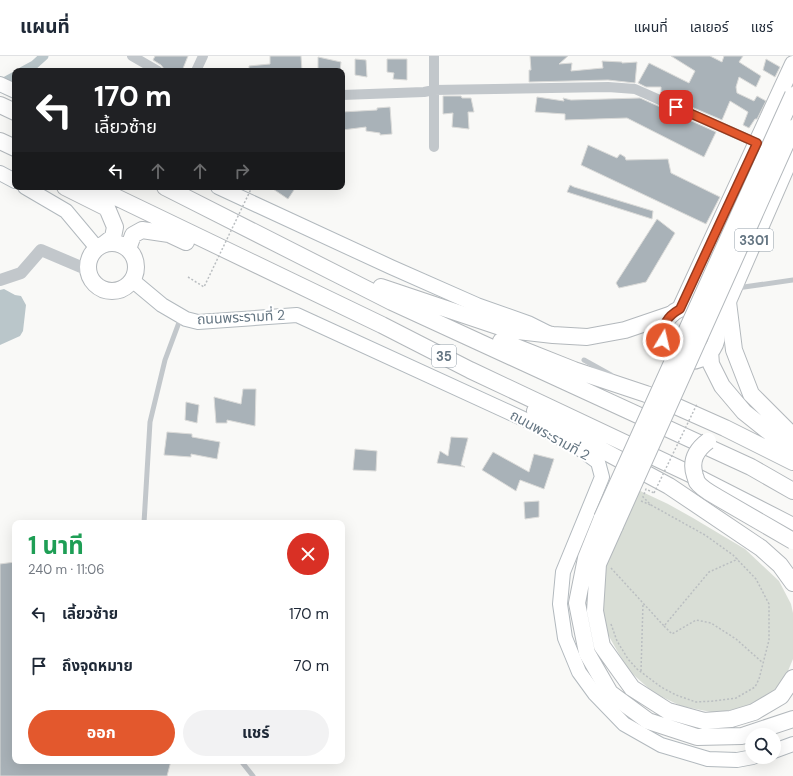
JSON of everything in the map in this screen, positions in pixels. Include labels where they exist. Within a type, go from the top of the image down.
[{"type":"main road","name":"3301","points":[[676,312],[793,64]]},
{"type":"main road","points":[[0,84],[12,90]]},
{"type":"main road","points":[[793,95],[609,522],[598,564],[595,610],[602,646],[632,688],[668,711],[704,721],[730,719],[754,712],[781,696],[793,678]]},
{"type":"main road","points":[[793,128],[609,522],[586,558],[577,603],[587,653],[610,693],[648,721],[697,737],[742,736],[793,719]]},
{"type":"main road","name":"3301","points":[[716,329],[793,152]]},
{"type":"main road","points":[[0,173],[12,179]]},
{"type":"main road","points":[[30,190],[66,211],[101,246]]},
{"type":"main road","points":[[71,190],[107,208],[115,227],[113,237],[101,246],[91,254],[88,262],[88,270],[90,278],[95,285],[102,290],[119,290],[132,280],[136,264],[133,256],[128,249],[121,245],[112,243],[101,246]]},
{"type":"main road","name":"ถนนพระรามที่ 2","points":[[102,190],[382,325],[470,370],[703,480],[793,526]]},
{"type":"main road","name":"35","points":[[171,190],[392,302],[751,467],[793,490]]},
{"type":"main road","points":[[225,190],[477,305],[528,323],[553,335]]},
{"type":"main road","points":[[128,249],[133,235],[142,230],[169,234],[239,266],[288,280]]},
{"type":"main road","points":[[328,269],[509,330],[553,335],[588,337],[625,330],[687,307],[695,308],[702,310],[709,315],[716,329],[716,338],[713,347],[708,354],[700,359],[691,361],[681,360],[673,355],[667,348],[663,340],[663,330],[666,321],[676,312]]},
{"type":"main road","name":"ถนนพระรามที่ 2","points":[[132,280],[162,304],[186,319],[198,322],[297,315],[528,421],[579,448],[598,462],[602,477],[563,572],[560,604],[565,638],[579,672],[595,694],[624,724],[661,745],[708,759],[737,760],[745,758]]},
{"type":"main road","points":[[731,295],[734,350],[751,394],[793,436]]},
{"type":"main road","points":[[382,325],[392,302],[515,346],[574,370],[671,404],[725,428],[793,462]]},
{"type":"main road","points":[[710,351],[711,364],[722,386],[744,412],[793,451]]},
{"type":"main road","points":[[650,396],[673,355]]},
{"type":"main road","points":[[671,404],[691,361]]},
{"type":"main road","points":[[470,370],[522,403],[669,486],[761,548],[780,565],[793,583]]},
{"type":"main road","points":[[793,469],[740,440],[728,437],[709,440],[701,446],[692,467],[697,482],[705,490],[793,540]]},
{"type":"main road","points":[[781,748],[793,744]]},
{"type":"street","points":[[132,56],[153,68]]},
{"type":"street","points":[[197,68],[203,56]]},
{"type":"street","points":[[434,56],[434,147]]},
{"type":"street","points":[[345,95],[424,92],[434,90],[608,87],[635,89],[757,143]]},
{"type":"street","points":[[0,280],[21,273],[41,250],[88,270]]},
{"type":"lane","points":[[731,295],[793,280]]},
{"type":"lane","points":[[144,520],[150,422],[165,360],[181,316]]},
{"type":"lane","points":[[584,360],[650,396]]},
{"type":"lane","points":[[243,764],[253,776]]},
{"type":"path","points":[[188,277],[204,287],[251,190]]},
{"type":"path","points":[[651,505],[643,497],[646,489],[654,493],[697,404]]},
{"type":"path","points":[[611,624],[617,641],[628,659],[641,672],[661,687],[676,695],[696,702],[714,702],[736,698],[755,687],[759,679],[769,640],[769,604],[756,579],[738,559],[705,535],[651,505],[636,499]]},
{"type":"path","points":[[664,626],[709,572],[738,559]]},
{"type":"path","points":[[608,573],[610,566],[672,634],[696,620],[711,623],[736,639],[763,663]]},
{"type":"path","points":[[641,672],[643,603]]},
{"type":"shaded area","points":[[4,289],[15,295],[21,296],[26,305],[23,331],[20,336],[0,345],[0,290]]},
{"type":"shaded area","points":[[636,489],[668,504],[745,549],[779,581],[791,604],[793,613],[793,659],[785,678],[771,694],[751,706],[716,713],[681,706],[654,693],[628,670],[606,631],[602,615],[601,575]]},
{"type":"building","points":[[155,56],[188,56],[183,68],[163,68],[153,60]]},
{"type":"building","points":[[270,56],[301,56],[302,68],[249,68],[249,66],[270,64]]},
{"type":"building","points":[[530,56],[568,56],[559,64],[572,63],[571,71],[603,68],[602,61],[622,63],[637,62],[635,83],[608,80],[529,82],[529,70],[531,70]]},
{"type":"building","points":[[671,56],[710,56],[722,62],[724,56],[743,56],[739,62],[761,76],[756,87],[739,77],[736,87],[737,93],[754,101],[757,96],[766,101],[757,119],[755,119],[749,128],[743,125],[748,112],[730,101],[722,120],[661,94],[661,87],[646,87],[638,83],[649,63],[689,83],[695,71]]},
{"type":"building","points":[[318,57],[341,62],[340,68],[318,68]]},
{"type":"building","points":[[355,59],[366,60],[367,77],[355,75]]},
{"type":"building","points":[[387,59],[407,59],[407,80],[393,79],[394,73],[387,72]]},
{"type":"building","points":[[766,59],[780,67],[775,77],[763,70]]},
{"type":"building","points":[[443,96],[461,96],[462,98],[471,98],[474,112],[468,112],[469,129],[452,127],[453,113],[443,114]]},
{"type":"building","points":[[537,97],[564,101],[563,98],[571,100],[640,98],[716,132],[704,157],[627,118],[565,120],[565,114],[535,112]]},
{"type":"building","points":[[390,107],[392,134],[380,135],[380,133],[366,131],[366,127],[345,130],[345,112],[377,110],[377,108]]},
{"type":"building","points":[[588,145],[617,158],[620,154],[625,157],[626,160],[668,159],[671,173],[720,197],[706,224],[581,165]]},
{"type":"building","points":[[570,185],[653,211],[652,219],[567,192]]},
{"type":"building","points":[[274,190],[294,190],[288,199]]},
{"type":"building","points":[[657,219],[675,233],[646,282],[619,288],[616,283]]},
{"type":"building","points":[[243,389],[256,389],[255,426],[227,420],[227,423],[216,423],[214,397],[241,404]]},
{"type":"building","points":[[186,402],[199,405],[197,423],[185,420]]},
{"type":"building","points":[[167,432],[192,434],[192,437],[220,442],[217,459],[191,454],[191,457],[164,455]]},
{"type":"building","points":[[451,437],[468,438],[461,465],[465,467],[437,463],[440,451],[448,456]]},
{"type":"building","points":[[355,449],[377,451],[376,471],[353,470]]},
{"type":"building","points":[[493,452],[529,472],[534,454],[554,459],[544,489],[520,480],[516,491],[482,470]]},
{"type":"building","points":[[539,501],[539,517],[525,519],[524,502]]},
{"type":"building","points":[[12,562],[12,764],[170,764],[167,776],[0,776],[0,564]]},
{"type":"waterway","points":[[28,68],[44,56]]},
{"type":"waterway","points":[[0,84],[12,78]]},
{"type":"route","points":[[663,340],[663,330],[666,321],[672,314],[680,309],[757,143],[676,107]]}]
